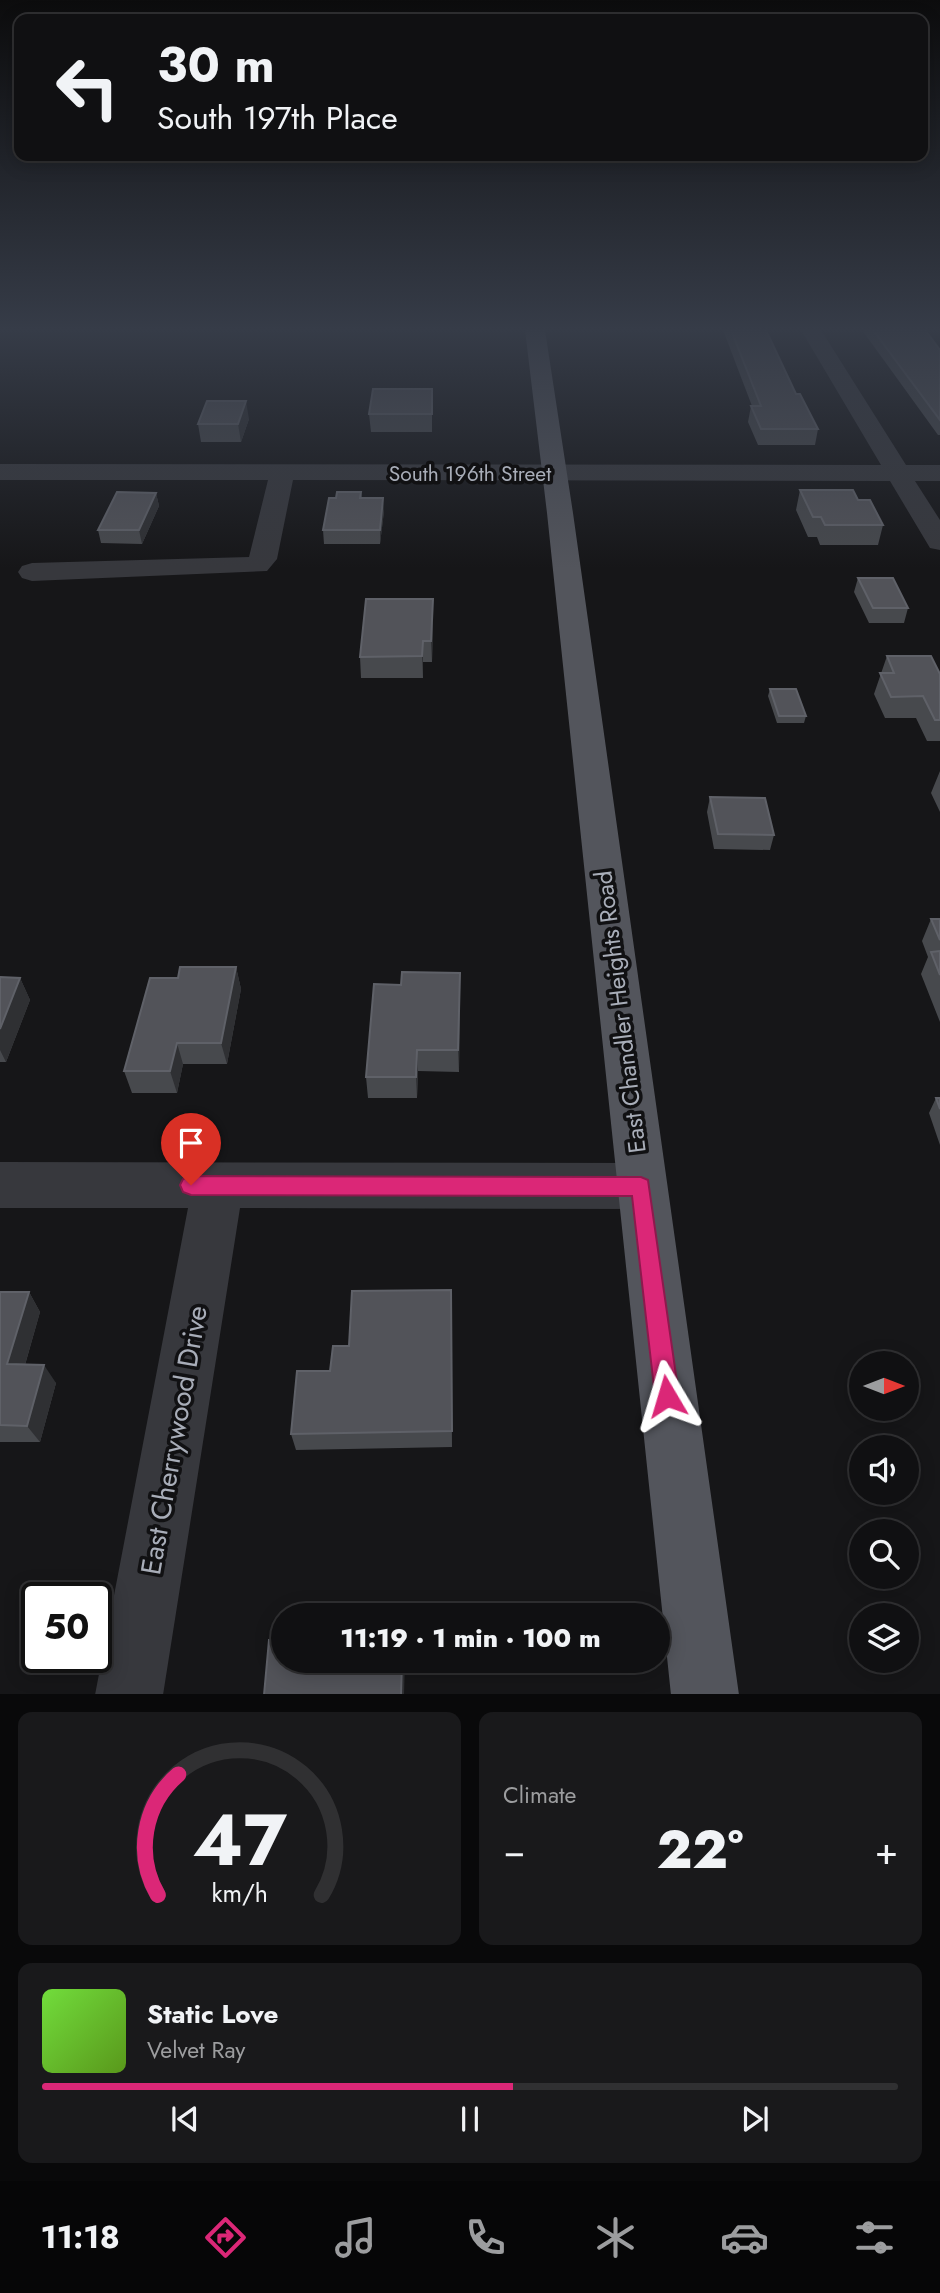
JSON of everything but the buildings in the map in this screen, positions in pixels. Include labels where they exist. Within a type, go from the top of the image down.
[{"type":"main road","name":"East Chandler Heights Road","points":[[545,409],[705,1694]]},
{"type":"street","points":[[859,409],[940,542]]},
{"type":"street","name":"South 196th Street","points":[[0,472],[940,473]]},
{"type":"street","points":[[32,572],[257,565],[263,559],[282,473]]},
{"type":"street","points":[[0,1185],[641,1186]]},
{"type":"street","name":"East Cherrywood Drive","points":[[130,1694],[218,1185]]},
{"type":"route","points":[[191,1185],[641,1186],[667,1396]]}]
